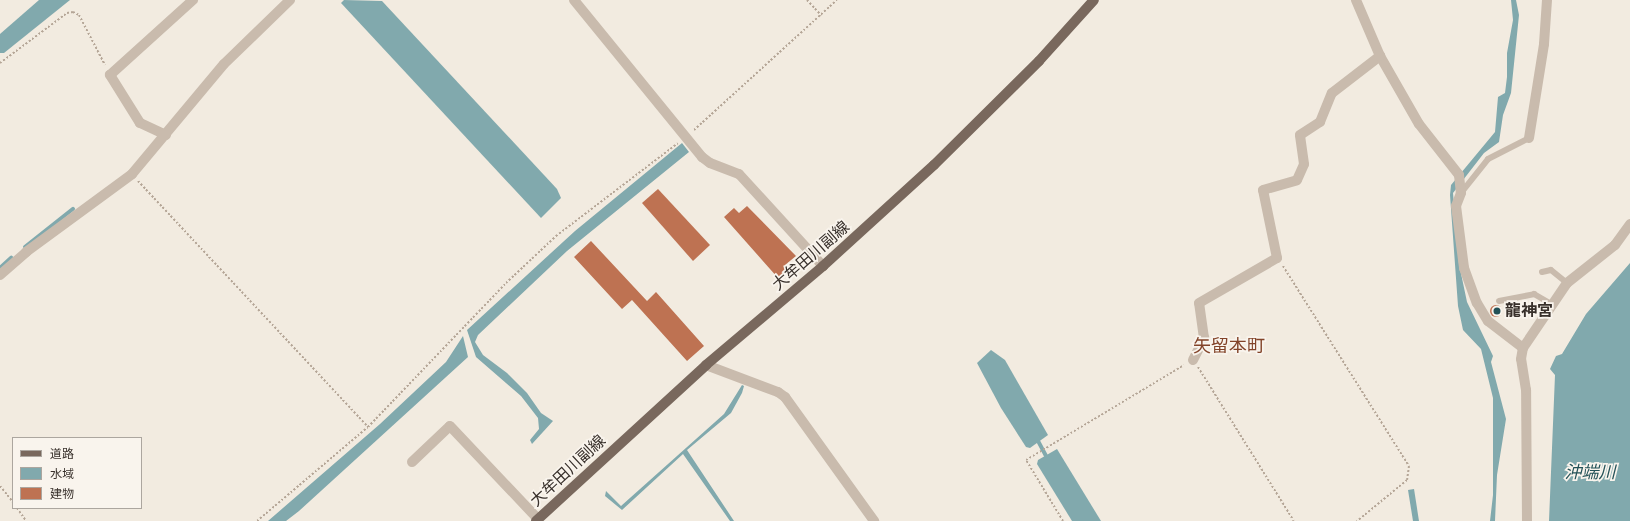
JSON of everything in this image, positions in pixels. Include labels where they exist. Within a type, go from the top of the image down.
[{"type":"main road","name":"大牟田川副線","points":[[537,520],[706,365],[824,266],[939,160],[1039,61],[1094,0]]},
{"type":"street","points":[[166,135],[140,123],[110,75],[193,0]]},
{"type":"street","points":[[0,275],[26,252],[132,174],[224,64],[290,0]]},
{"type":"street","points":[[574,0],[685,137],[710,163],[739,174],[824,266]]},
{"type":"street","points":[[1356,0],[1380,56],[1419,124],[1459,175],[1461,193],[1456,206],[1464,268],[1477,303],[1488,322],[1523,348]]},
{"type":"street","points":[[1529,138],[1538,89],[1547,0]]},
{"type":"street","points":[[1193,360],[1204,338],[1199,304],[1277,258],[1264,190],[1297,180],[1304,164],[1300,135],[1320,122],[1332,93],[1380,56]]},
{"type":"street","points":[[1527,521],[1526,390],[1521,359],[1523,348],[1551,304],[1567,283],[1615,245],[1630,224]]},
{"type":"street","points":[[706,365],[778,392],[785,397],[874,521]]},
{"type":"street","points":[[412,462],[450,426],[537,520]]},
{"type":"lane","points":[[1461,193],[1488,159],[1529,138]]},
{"type":"lane","points":[[1542,272],[1551,270],[1567,283]]},
{"type":"lane","points":[[1500,301],[1534,294],[1551,304]]},
{"type":"path","points":[[807,0],[821,15]]},
{"type":"path","points":[[257,521],[368,427],[506,283],[556,236],[685,137],[837,0]]},
{"type":"path","points":[[0,63],[67,13],[72,12],[79,15],[110,75]]},
{"type":"path","points":[[132,174],[368,427]]},
{"type":"path","points":[[1277,258],[1295,282],[1409,466],[1407,480],[1357,521]]},
{"type":"path","points":[[1063,521],[1026,460],[1193,360],[1294,521]]},
{"type":"path","points":[[0,486],[12,501]]},
{"type":"path","points":[[18,509],[26,521]]},
{"type":"water","points":[[39,0],[70,0],[4,53],[0,53],[0,34]]},
{"type":"water","points":[[344,0],[382,1],[557,189],[561,198],[541,218],[341,3]]},
{"type":"water","points":[[1511,0],[1516,0],[1519,15],[1511,93],[1503,115],[1499,142],[1484,153],[1453,193],[1459,264],[1467,302],[1493,356],[1491,362],[1506,419],[1497,475],[1495,521],[1490,521],[1493,495],[1493,398],[1481,349],[1463,330],[1458,306],[1450,195],[1451,185],[1495,132],[1498,97],[1505,93],[1507,77],[1507,53],[1513,20]]},
{"type":"water","points":[[682,143],[689,152],[567,251],[478,335],[475,342],[483,355],[507,373],[527,393],[541,413],[553,421],[532,444],[530,440],[539,429],[538,418],[521,396],[476,357],[467,330],[575,231]]},
{"type":"water","name":"沖端川","points":[[1630,263],[1630,521],[1549,521],[1555,375],[1550,369],[1556,356],[1562,354],[1586,314]]},
{"type":"water","points":[[463,336],[468,357],[299,511],[286,521],[268,521],[380,424],[446,362]]},
{"type":"water","points":[[991,350],[1005,360],[1048,435],[1030,448],[1026,447],[1001,408],[977,363]]},
{"type":"water","points":[[742,385],[744,386],[742,393],[731,413],[687,450],[734,521],[730,521],[683,454],[622,510],[605,496],[606,491],[621,506],[724,414]]},
{"type":"water","points":[[1057,449],[1101,521],[1072,521],[1037,464],[1038,460]]},
{"type":"water","points":[[1414,489],[1419,521],[1413,521],[1408,490]]},
{"type":"building","points":[[658,189],[710,245],[693,261],[642,203]]},
{"type":"building","points":[[747,206],[796,256],[785,265],[789,270],[778,278],[724,217],[734,208],[739,213]]},
{"type":"building","points":[[591,241],[647,301],[656,292],[704,346],[687,361],[632,300],[622,309],[574,257]]},
{"type":"building","points":[[1496,305],[1500,307],[1502,311],[1500,315],[1496,317],[1492,315],[1490,311],[1492,307]]},
{"type":"waterway","points":[[25,247],[73,209]]},
{"type":"waterway","points":[[0,268],[11,258]]},
{"type":"waterway","points":[[1039,442],[1046,455]]},
{"type":"place","name":"龍神宮","points":[[1497,311]]},
{"type":"district","name":"矢留本町","points":[[1229,346]]}]
